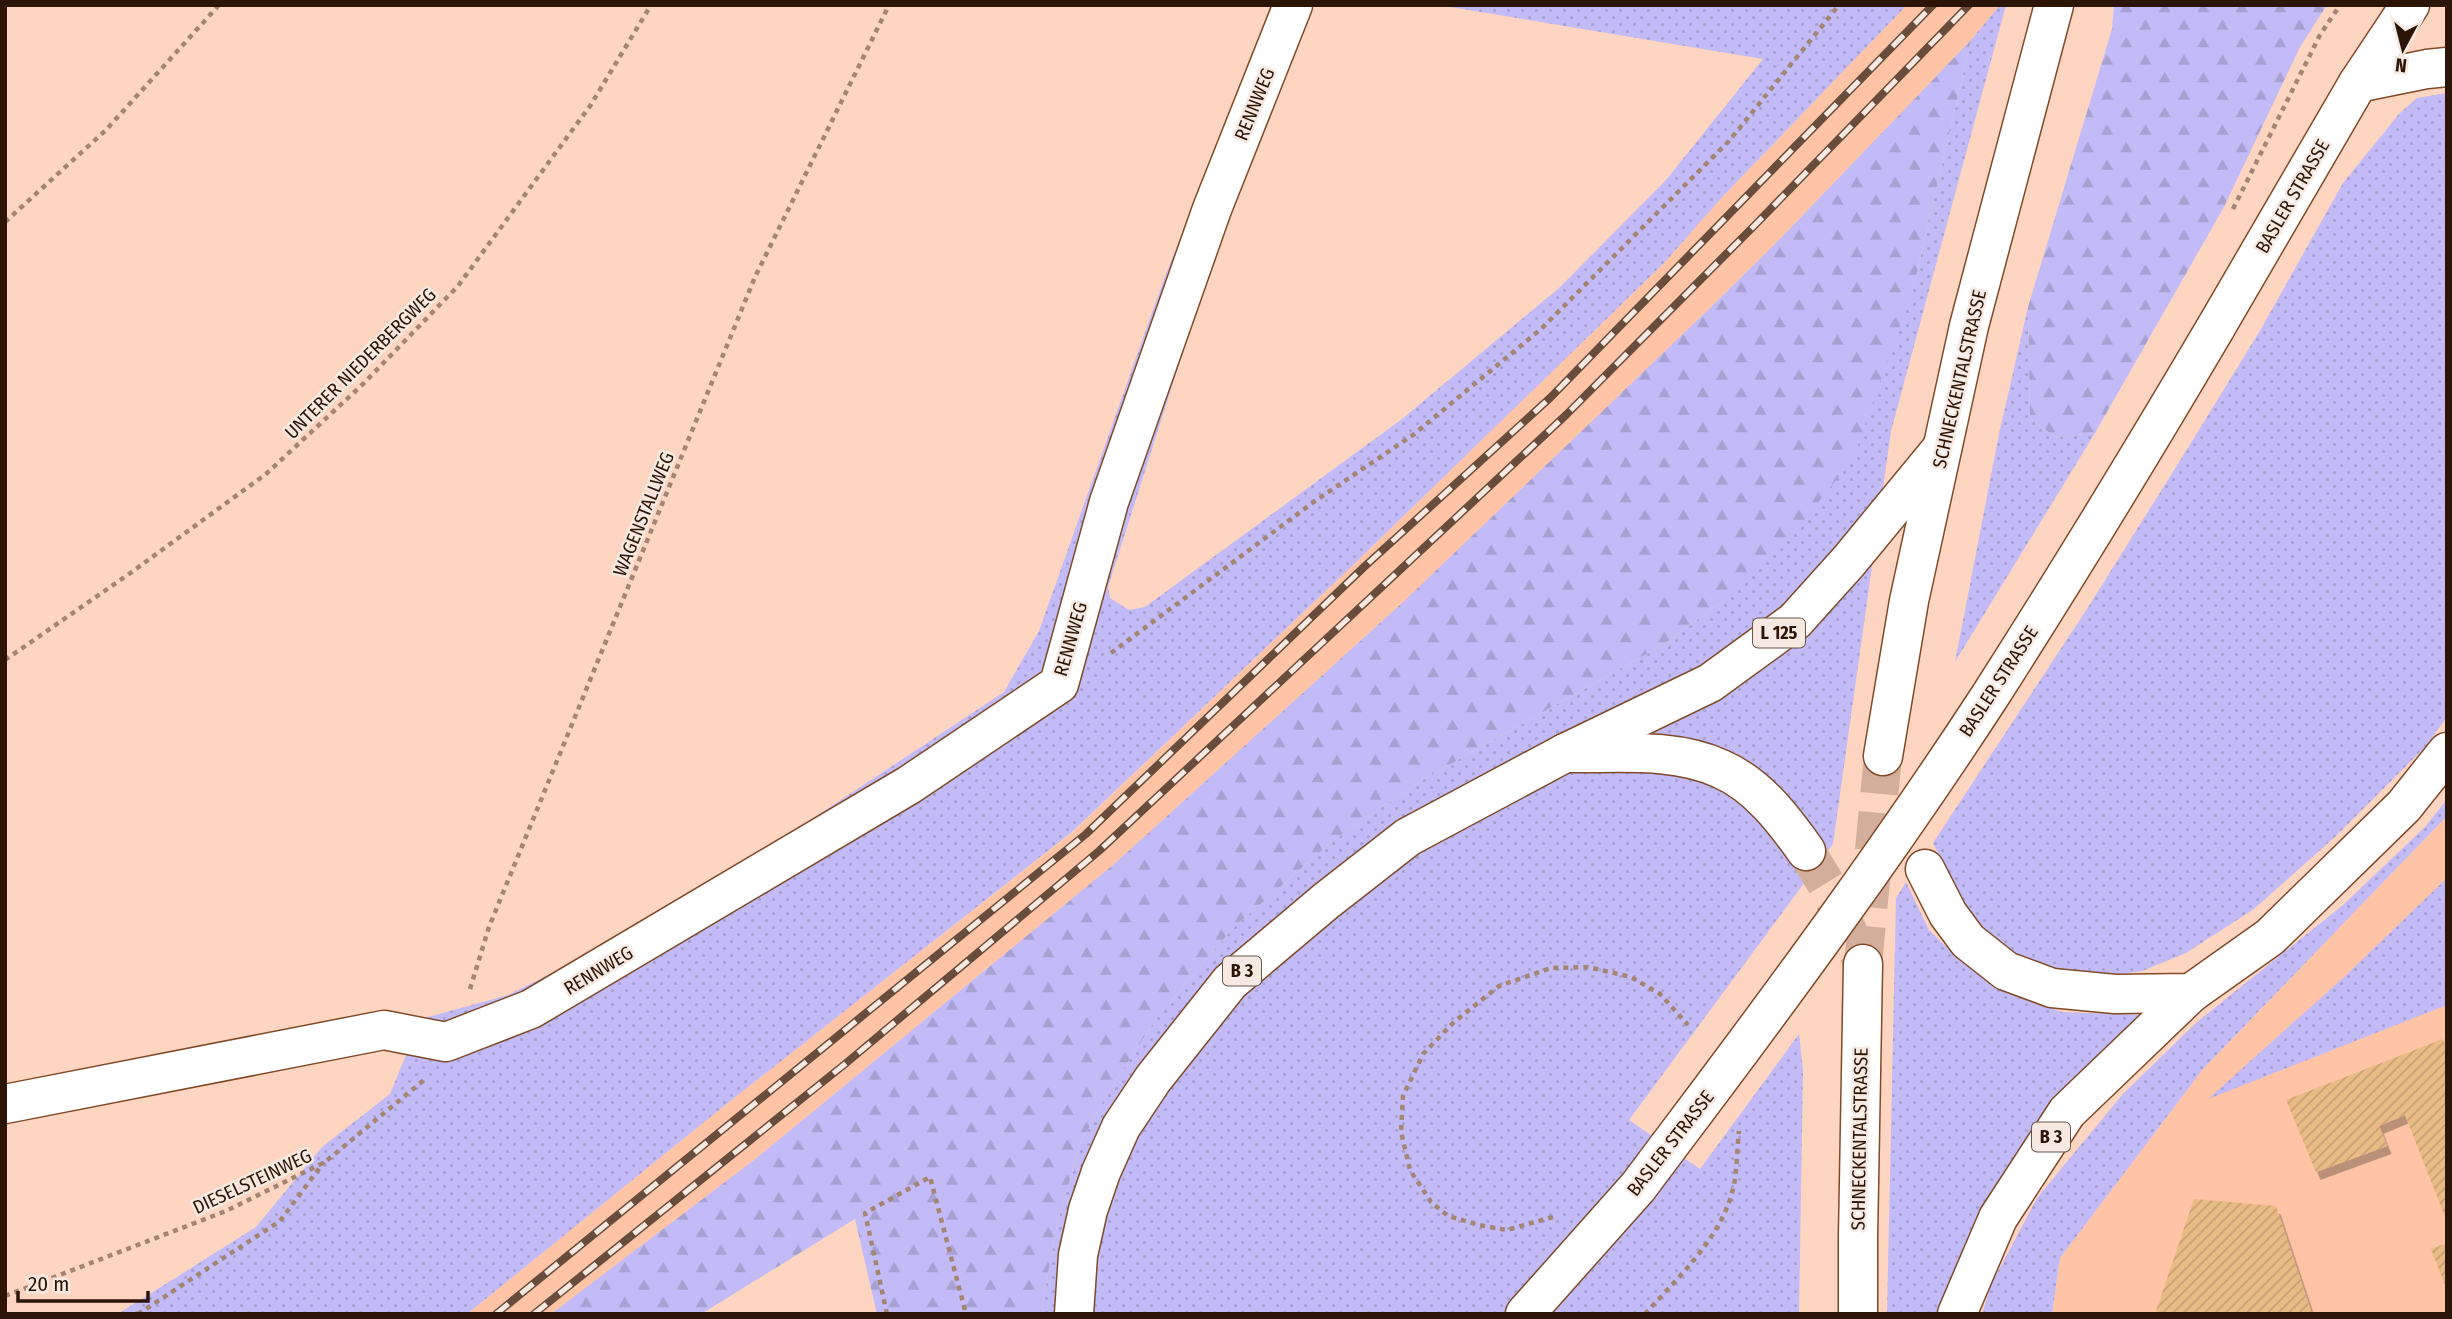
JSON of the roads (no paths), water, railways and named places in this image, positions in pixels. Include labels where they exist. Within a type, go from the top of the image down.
[{"type":"main road","name":"RENNWEG","points":[[5,1104],[384,1030],[446,1042],[531,1009],[909,785],[1059,684],[1109,502],[1212,209],[1293,5]]},
{"type":"main road","name":"SCHNECKENTALSTRASSE","points":[[1883,756],[1909,601],[1969,326],[2054,5]]},
{"type":"main road","name":"BASLER STRASSE","points":[[1525,1314],[1630,1196],[1769,1014],[1858,890],[1988,698],[2106,514],[2358,83],[2410,5]]},
{"type":"main road","points":[[2358,83],[2447,67]]},
{"type":"main road","name":"L 125","points":[[1565,753],[1710,683],[1795,621],[1942,449]]},
{"type":"main road","name":"B 3","points":[[1957,1314],[1998,1218],[2067,1112],[2191,993],[2270,937],[2404,806],[2447,752]]},
{"type":"main road","name":"B 3","points":[[1074,1314],[1078,1255],[1088,1210],[1121,1127],[1153,1079],[1230,982],[1408,836],[1565,753],[1681,756],[1721,769],[1752,788],[1785,822],[1806,851]]},
{"type":"main road","points":[[1925,869],[1948,915],[1968,941],[2006,971],[2052,988],[2115,994],[2191,993]]},
{"type":"main road","name":"SCHNECKENTALSTRASSE","points":[[1858,1314],[1863,964]]},
{"type":"tunnel","points":[[1863,964],[1883,756]]},
{"type":"tunnel","points":[[1806,851],[1828,887],[1863,964]]},
{"type":"railway","points":[[496,1314],[1086,834],[1364,567],[1550,398],[1933,5]]},
{"type":"railway","points":[[534,1314],[845,1064],[1099,851],[1566,415],[1969,5]]}]
